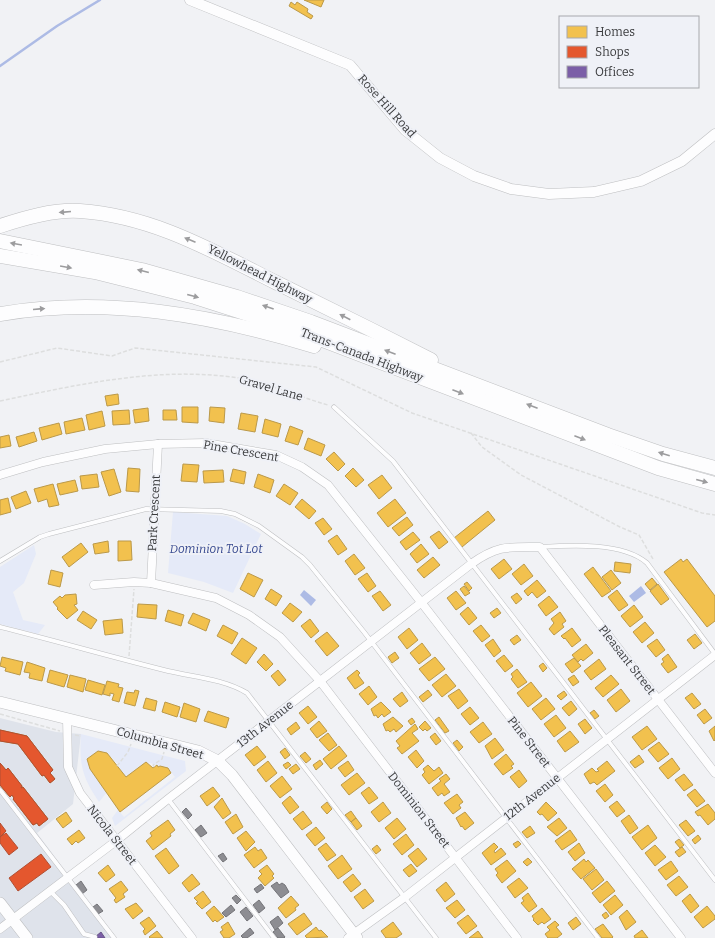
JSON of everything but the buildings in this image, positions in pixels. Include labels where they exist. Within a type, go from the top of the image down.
[{"type":"highway","name":"Yellowhead Highway","points":[[0,226],[51,213],[78,211],[111,214],[150,223],[202,245],[505,396]]},
{"type":"highway","name":"Trans-Canada Highway","points":[[0,241],[142,270],[237,297],[311,322],[642,447],[715,468]]},
{"type":"highway","name":"Trans-Canada Highway","points":[[0,256],[95,272],[195,297],[291,328],[658,468],[715,484]]},
{"type":"highway","points":[[0,314],[65,307],[115,308],[173,312],[211,319],[288,338],[422,378]]},
{"type":"main road","name":"Columbia Street","points":[[0,702],[198,751],[218,761],[232,775],[353,937]]},
{"type":"main road","points":[[0,902],[27,938]]},
{"type":"street","name":"Rose Hill Road","points":[[190,0],[350,64],[405,130],[440,158],[474,176],[511,189],[549,194],[594,192],[641,181],[682,161],[715,134]]},
{"type":"street","name":"Pine Crescent","points":[[0,475],[43,462],[105,449],[158,444],[206,444],[276,455],[302,467],[328,485],[421,602]]},
{"type":"street","name":"Park Crescent","points":[[151,583],[158,444]]},
{"type":"street","name":"13th Avenue","points":[[0,929],[49,890],[116,841],[269,720],[484,554],[502,547],[540,547]]},
{"type":"street","name":"Pleasant Street","points":[[540,547],[715,773]]},
{"type":"street","name":"Dominion Street","points":[[94,586],[134,582],[151,583],[216,598],[249,614],[280,637],[320,681],[517,938]]},
{"type":"street","name":"Pine Street","points":[[421,602],[680,938]]},
{"type":"street","name":"12th Avenue","points":[[353,937],[455,856],[715,655]]},
{"type":"street","name":"Nicola Street","points":[[67,718],[68,759],[71,775],[80,793],[192,938]]},
{"type":"lane","points":[[334,407],[393,462],[715,880]]},
{"type":"lane","points":[[0,561],[40,537],[146,509],[221,511],[235,514],[259,526],[302,557],[310,565],[371,642],[598,938]]},
{"type":"lane","points":[[540,547],[571,545],[603,548],[639,557],[647,563],[715,655]]},
{"type":"lane","points":[[0,627],[239,688],[254,700],[436,938]]},
{"type":"lane","points":[[0,790],[114,938]]},
{"type":"lane","points":[[168,799],[274,938]]},
{"type":"lane","points":[[49,890],[64,905],[84,934],[95,937]]},
{"type":"path","points":[[0,362],[57,348],[112,356],[135,348],[316,367],[412,413],[702,513],[715,516]]},
{"type":"path","name":"Gravel Lane","points":[[0,401],[90,383],[160,374],[233,377],[278,388],[334,407]]},
{"type":"path","points":[[471,433],[482,446],[521,475],[620,527],[639,535],[653,559]]},
{"type":"path","points":[[128,660],[134,582]]},
{"type":"path","points":[[0,714],[58,731]]},
{"type":"path","points":[[117,766],[128,752],[135,735]]},
{"type":"path","points":[[154,767],[153,765],[162,759],[166,743]]},
{"type":"shaded area","points":[[0,718],[56,732],[81,734],[73,804],[37,833],[115,938],[0,938]]},
{"type":"green space","name":"Dominion Tot Lot","points":[[173,512],[227,516],[245,524],[261,534],[233,593],[204,582],[168,573]]},
{"type":"green space","points":[[34,545],[36,554],[24,583],[13,592],[23,620],[45,625],[38,634],[0,624],[0,567]]},
{"type":"green space","points":[[81,734],[185,761],[186,771],[115,826],[112,818],[118,810],[124,817],[175,777],[168,768],[158,767],[157,765],[146,762],[126,777],[118,768],[120,766],[107,753],[98,751],[87,759],[107,792],[99,802],[85,777],[83,770],[81,762]]},
{"type":"water","points":[[641,586],[646,593],[634,602],[629,596]]},
{"type":"water","points":[[304,590],[316,600],[311,606],[300,595]]},
{"type":"waterway","points":[[0,66],[57,26],[100,0]]}]
